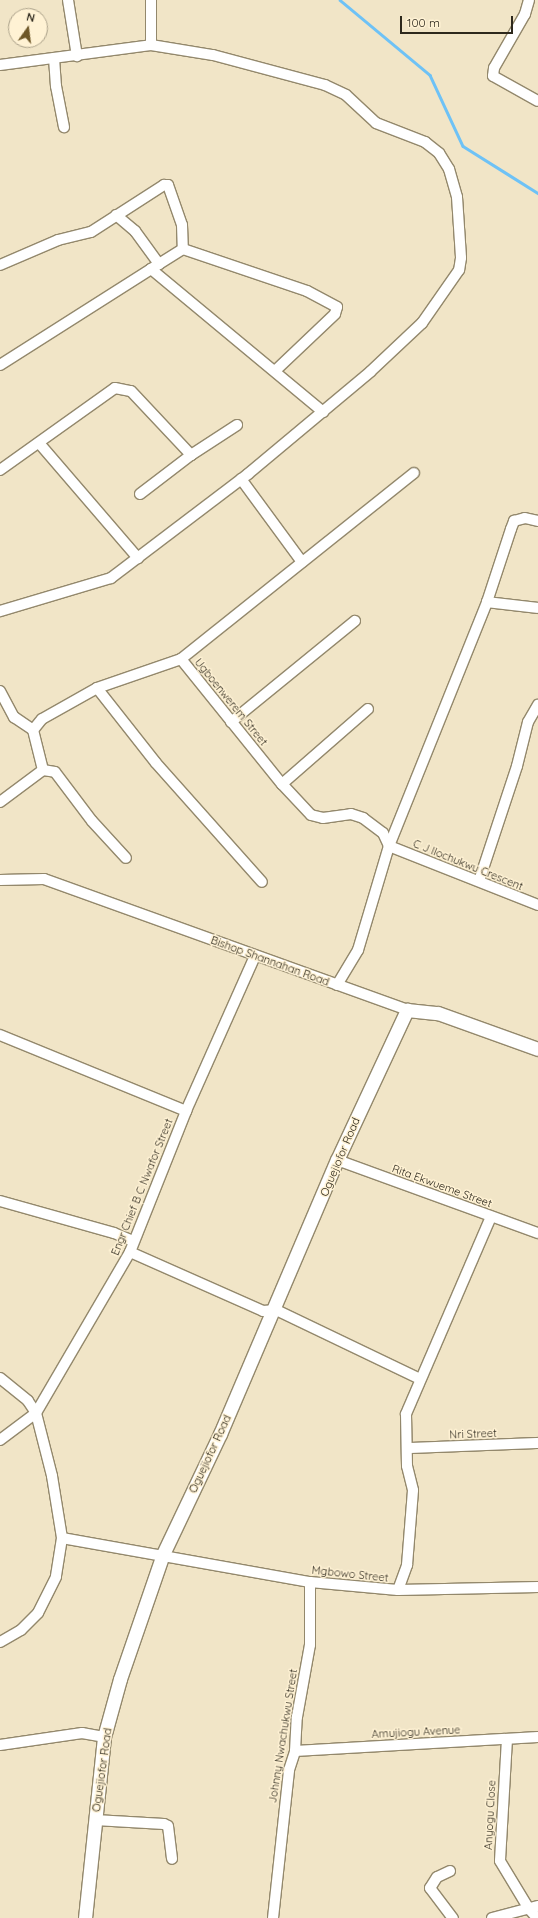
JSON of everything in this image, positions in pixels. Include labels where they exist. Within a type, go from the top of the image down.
[{"type":"main road","name":"Bishop Shannahan Road","points":[[407,1010],[438,1013],[538,1049]]},
{"type":"main road","name":"Oguejiofor Road","points":[[85,1918],[104,1737],[120,1679],[163,1554],[220,1434],[276,1310],[337,1160],[407,1010]]},
{"type":"street","points":[[68,0],[77,56]]},
{"type":"street","points":[[151,0],[151,45]]},
{"type":"street","points":[[529,0],[525,14],[494,68],[493,76],[499,82],[538,101]]},
{"type":"street","points":[[0,65],[151,45],[212,54],[325,85],[346,95],[376,123],[425,142],[438,153],[449,169],[457,197],[459,270],[422,323],[390,354],[323,412],[241,479],[138,558],[111,578],[0,611]]},
{"type":"street","points":[[54,58],[56,86],[64,127]]},
{"type":"street","points":[[0,265],[58,240],[91,232],[161,185],[168,185],[182,225],[183,249]]},
{"type":"street","points":[[116,215],[135,232],[155,266],[323,412]]},
{"type":"street","points":[[0,365],[183,249],[307,291],[337,308],[335,314],[275,370]]},
{"type":"street","points":[[0,470],[115,388],[124,388],[131,391],[191,455]]},
{"type":"street","points":[[140,494],[191,455],[237,425]]},
{"type":"street","points":[[39,443],[138,558]]},
{"type":"street","points":[[181,659],[414,473]]},
{"type":"street","points":[[241,479],[302,562]]},
{"type":"street","points":[[337,985],[358,950],[389,846],[487,602],[514,521],[525,518],[538,521]]},
{"type":"street","points":[[487,602],[538,608]]},
{"type":"street","points":[[231,722],[356,621]]},
{"type":"street","name":"Ugboenwerem Street","points":[[33,730],[42,719],[97,688],[181,659],[282,784],[316,818],[342,814],[363,818],[383,833],[389,846]]},
{"type":"street","points":[[97,688],[156,763],[262,882]]},
{"type":"street","points":[[0,691],[14,717],[33,730],[43,770]]},
{"type":"street","points":[[479,881],[515,773],[528,722],[538,705]]},
{"type":"street","points":[[282,784],[368,709]]},
{"type":"street","points":[[0,802],[43,770],[55,772],[92,821],[126,858]]},
{"type":"street","name":"C J Ilochukwu Crescent","points":[[389,846],[538,906]]},
{"type":"street","name":"Bishop Shannahan Road","points":[[0,880],[44,880],[255,959],[337,985],[407,1010]]},
{"type":"street","name":"Engr Chief B C Nwafor Street","points":[[36,1413],[130,1252],[133,1241],[186,1111],[255,959]]},
{"type":"street","points":[[0,1035],[186,1111]]},
{"type":"street","name":"Rita Ekwueme Street","points":[[337,1160],[538,1233]]},
{"type":"street","points":[[0,1201],[114,1233],[133,1241]]},
{"type":"street","points":[[398,1590],[407,1565],[413,1490],[407,1466],[409,1448],[404,1430],[406,1414],[491,1217]]},
{"type":"street","points":[[130,1252],[263,1312],[276,1310],[420,1379]]},
{"type":"street","points":[[0,1378],[28,1401],[36,1413],[52,1476],[62,1538],[56,1577],[38,1613],[21,1630],[0,1642]]},
{"type":"street","points":[[0,1440],[36,1413]]},
{"type":"street","name":"Nri Street","points":[[409,1448],[538,1443]]},
{"type":"street","name":"Mgbowo Street","points":[[62,1538],[163,1554],[310,1582],[398,1590],[538,1588]]},
{"type":"street","name":"Johnny Nwachukwu Street","points":[[272,1918],[289,1770],[296,1751],[297,1717],[310,1645],[310,1582]]},
{"type":"street","points":[[0,1745],[82,1733],[104,1737]]},
{"type":"street","name":"Amujiogu Avenue","points":[[296,1751],[538,1737]]},
{"type":"street","name":"Anyogu Close","points":[[506,1739],[499,1852],[500,1861],[534,1907],[537,1918]]},
{"type":"street","points":[[95,1820],[164,1824],[168,1826],[172,1859]]},
{"type":"street","points":[[450,1871],[437,1877],[430,1888],[453,1918]]},
{"type":"street","points":[[492,1918],[534,1907]]},
{"type":"waterway","points":[[340,0],[430,75],[463,146],[538,193]]}]
